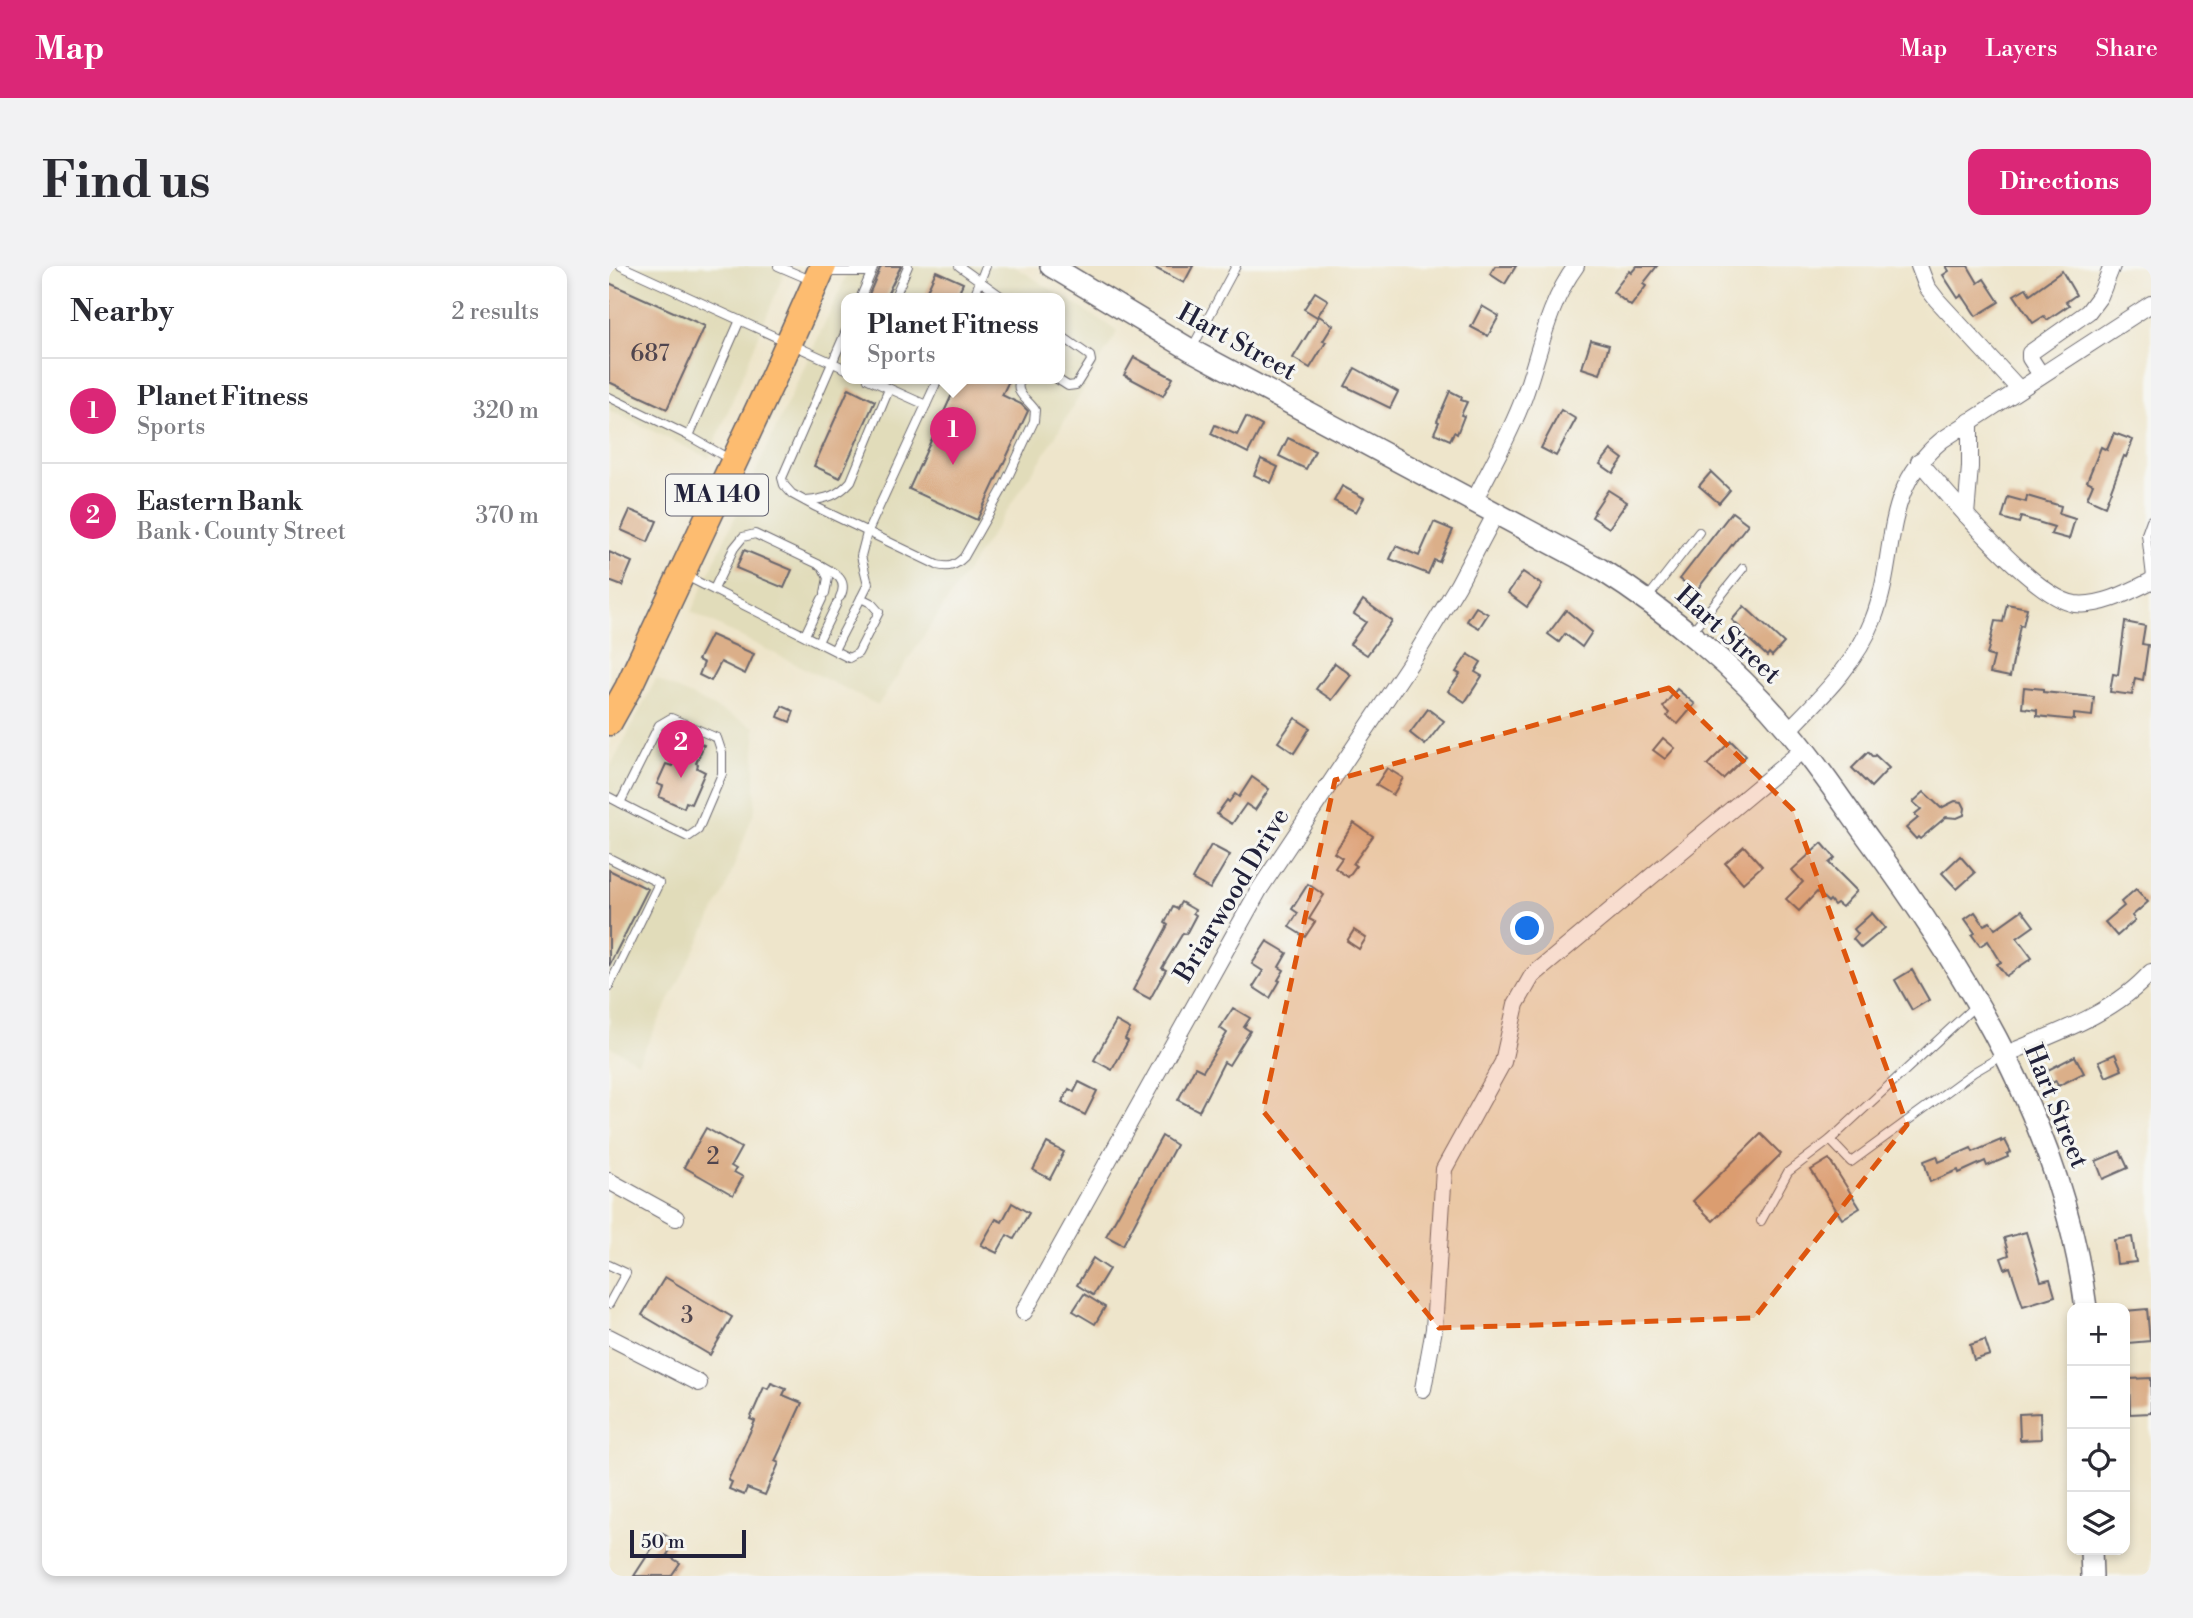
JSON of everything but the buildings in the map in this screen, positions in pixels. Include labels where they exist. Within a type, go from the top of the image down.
[{"type":"main road","name":"MA 140","points":[[609,722],[734,461],[820,273]]},
{"type":"street","name":"Hart Street","points":[[1051,266],[1191,350],[1600,569],[1646,600],[1736,675],[1804,749],[1932,928],[1978,1003],[2005,1054],[2040,1133],[2072,1233],[2085,1303]]},
{"type":"street","points":[[1474,501],[1514,423],[1558,293],[1576,266]]},
{"type":"street","points":[[1919,266],[1927,286],[1937,300],[2019,389]]},
{"type":"street","points":[[2041,375],[2030,358],[2030,353],[2088,312],[2100,296],[2112,266]]},
{"type":"street","points":[[1789,730],[1830,687],[1866,637],[1883,586],[1898,503],[1919,460],[1970,421],[2151,304]]},
{"type":"street","points":[[1966,515],[1970,421]]},
{"type":"street","points":[[1919,460],[1966,515],[2027,574],[2060,598],[2073,604],[2087,604],[2109,599],[2151,579]]},
{"type":"street","name":"Briarwood Drive","points":[[1024,1312],[1246,912],[1430,632],[1496,513]]},
{"type":"street","points":[[1423,1390],[1434,1329],[1444,1169],[1503,1062],[1516,1004],[1532,976],[1804,749]]},
{"type":"street","points":[[2005,1054],[2096,1013],[2135,989],[2151,972]]},
{"type":"street","points":[[609,1181],[676,1219]]},
{"type":"street","points":[[609,1337],[699,1383]]},
{"type":"street","points":[[2091,1555],[2092,1576]]},
{"type":"lane","points":[[621,266],[841,367]]},
{"type":"lane","points":[[778,266],[820,273],[869,268],[862,293]]},
{"type":"lane","points":[[897,293],[908,266]]},
{"type":"lane","points":[[959,266],[996,293]]},
{"type":"lane","points":[[975,293],[986,266]]},
{"type":"lane","points":[[1191,350],[1236,266]]},
{"type":"lane","points":[[689,436],[740,320]]},
{"type":"lane","points":[[1064,384],[1076,385],[1091,361],[1090,356],[1065,338]]},
{"type":"lane","points":[[841,345],[782,478],[784,485],[792,494],[937,565],[956,565],[982,527],[1034,421],[1035,410],[1019,393],[1018,384]]},
{"type":"lane","points":[[878,384],[926,405]]},
{"type":"lane","points":[[834,650],[868,584],[861,556],[867,533],[936,384]]},
{"type":"lane","points":[[806,501],[841,493],[851,481],[889,389]]},
{"type":"lane","points":[[609,397],[734,461]]},
{"type":"lane","points":[[2151,520],[2146,534],[2151,579]]},
{"type":"lane","points":[[1646,600],[1699,531]]},
{"type":"lane","points":[[714,589],[734,548],[743,537],[755,534],[822,566],[838,575],[843,591],[818,642]]},
{"type":"lane","points":[[805,635],[824,596],[828,578],[822,566]]},
{"type":"lane","points":[[1690,635],[1743,568]]},
{"type":"lane","points":[[681,573],[849,658],[858,653],[879,612],[871,603],[861,598]]},
{"type":"lane","points":[[609,797],[621,803],[688,836],[698,830],[722,774],[722,753],[717,738],[670,718],[659,726],[621,803]]},
{"type":"lane","points":[[609,858],[659,883],[609,986]]},
{"type":"lane","points":[[1761,1221],[1787,1172],[1830,1140],[1978,1003]]},
{"type":"lane","points":[[1830,1140],[1851,1162],[1974,1072],[2005,1054]]},
{"type":"lane","points":[[609,1265],[626,1273],[609,1304]]},
{"type":"highlighted area","points":[[1669,688],[1793,810],[1907,1125],[1754,1318],[1439,1328],[1263,1111],[1335,780]]},
{"type":"shaded area","points":[[609,266],[787,266],[709,458],[609,410]]},
{"type":"shaded area","points":[[851,266],[1014,266],[1057,293],[841,293],[841,384],[1065,384],[1065,298],[1118,331],[1046,452],[878,705],[691,612]]},
{"type":"shaded area","points":[[656,679],[755,727],[755,809],[726,888],[638,1062],[609,1046],[609,770]]},
{"type":"place","name":"Planet Fitness","points":[[953,465]]},
{"type":"place","name":"Eastern Bank","points":[[681,778]]}]
